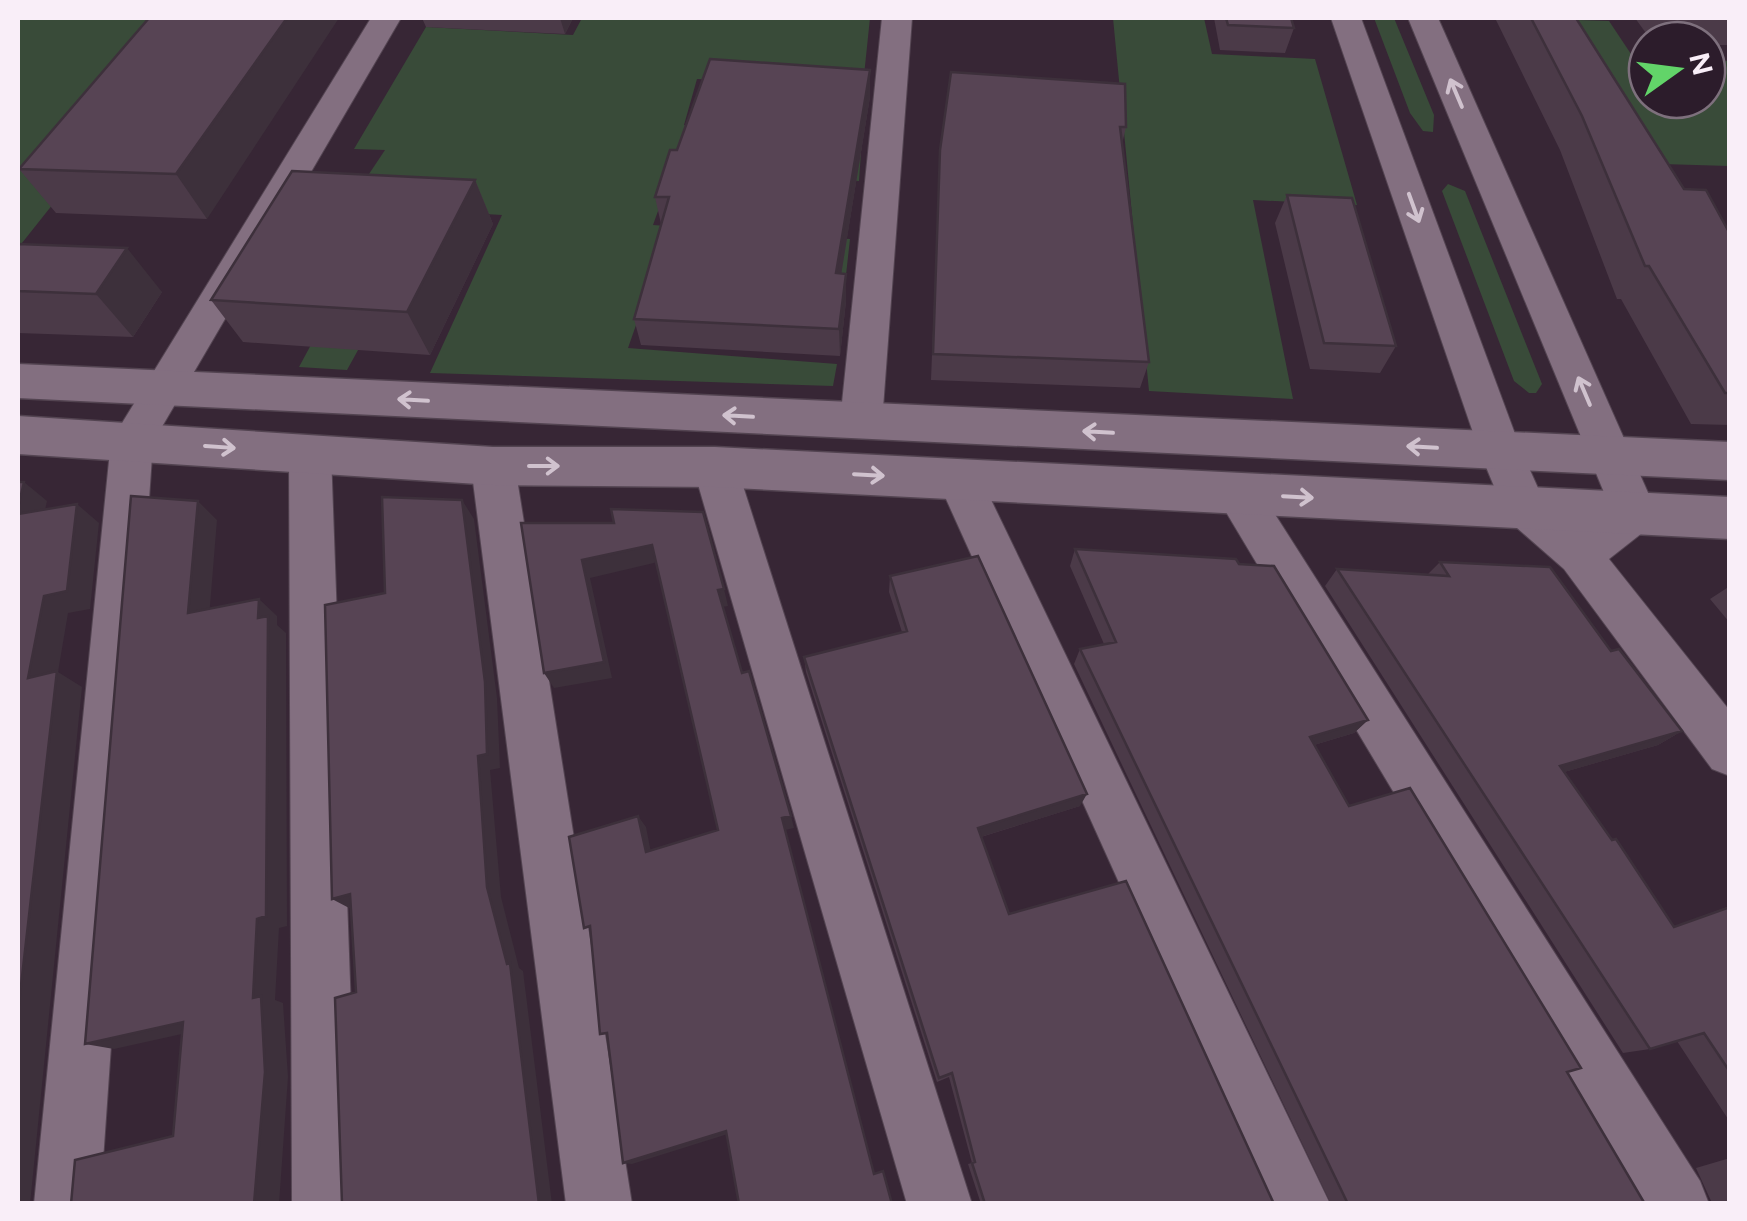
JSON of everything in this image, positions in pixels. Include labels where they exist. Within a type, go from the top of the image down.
[{"type":"main road","points":[[18,381],[1730,462]]},
{"type":"main road","points":[[18,435],[493,466],[715,466],[1730,518]]},
{"type":"street","points":[[67,1204],[132,442],[386,18]]},
{"type":"street","points":[[861,422],[897,18]]},
{"type":"street","points":[[1346,18],[1500,450],[1525,508],[1580,556],[1730,752]]},
{"type":"street","points":[[1424,18],[1636,514],[1580,556]]},
{"type":"street","points":[[310,453],[325,1204]]},
{"type":"street","points":[[493,466],[599,1204]]},
{"type":"street","points":[[715,466],[940,1204]]},
{"type":"street","points":[[959,479],[1298,1204]]},
{"type":"street","points":[[1239,495],[1677,1204]]},
{"type":"green space","points":[[18,18],[201,18],[18,248]]},
{"type":"green space","points":[[582,18],[870,18],[863,85],[697,79],[684,125],[862,138],[859,181],[672,172],[653,225],[850,239],[844,293],[650,285],[628,348],[837,364],[833,386],[430,373],[502,215],[435,211],[347,370],[299,367],[382,213],[365,180],[385,150],[354,149],[426,27],[573,35]]},
{"type":"green space","points":[[1113,18],[1204,18],[1212,54],[1315,59],[1357,205],[1253,200],[1293,399],[1149,391]]},
{"type":"green space","points":[[1374,18],[1394,18],[1434,115],[1433,132],[1423,131],[1410,113]]},
{"type":"green space","points":[[1576,20],[1609,21],[1627,48],[1627,105]]},
{"type":"green space","points":[[1729,61],[1729,166],[1662,164],[1636,120],[1727,120]]},
{"type":"green space","points":[[1448,184],[1465,191],[1542,384],[1536,393],[1529,393],[1514,381],[1442,191]]},
{"type":"building","points":[[149,18],[287,18],[176,174],[19,169]]},
{"type":"building","points":[[1226,18],[1291,18],[1294,28],[1228,25]]},
{"type":"building","points":[[1531,18],[1576,18],[1627,99],[1627,120],[1640,120],[1684,189],[1706,190],[1730,234],[1730,393],[1725,393],[1649,266],[1645,266],[1582,116]]},
{"type":"building","points":[[710,59],[870,70],[836,273],[846,274],[839,329],[634,319],[669,197],[655,197],[670,150],[677,150]]},
{"type":"building","points":[[951,72],[1125,84],[1126,127],[1120,127],[1149,362],[933,354],[940,150]]},
{"type":"building","points":[[292,171],[475,180],[407,312],[211,300]]},
{"type":"building","points":[[1287,195],[1352,198],[1396,346],[1324,343]]},
{"type":"building","points":[[18,244],[127,248],[96,294],[18,291]]},
{"type":"building","points":[[18,482],[24,482],[18,508]]},
{"type":"building","points":[[131,496],[198,501],[188,613],[259,599],[258,618],[268,616],[266,916],[257,919],[253,998],[261,996],[265,1072],[254,1204],[71,1204],[75,1160],[173,1136],[183,1022],[85,1044]]},
{"type":"building","points":[[382,497],[462,500],[485,682],[487,754],[478,756],[487,887],[507,964],[510,963],[539,1204],[342,1204],[335,998],[356,992],[350,894],[332,899],[325,605],[385,593]]},
{"type":"building","points":[[77,504],[67,591],[44,596],[28,678],[57,671],[18,1012],[18,514]]},
{"type":"building","points":[[611,509],[703,512],[724,589],[718,590],[742,673],[749,671],[791,816],[782,818],[874,1174],[883,1171],[892,1204],[739,1204],[726,1131],[623,1163],[607,1033],[600,1034],[590,926],[584,928],[569,837],[638,816],[646,852],[718,830],[652,545],[582,560],[604,662],[544,673],[521,523],[614,523]]},
{"type":"building","points":[[1075,549],[1236,559],[1239,564],[1274,566],[1368,720],[1310,737],[1349,806],[1410,788],[1581,1068],[1567,1072],[1645,1204],[1348,1204],[1080,649],[1116,642]]},
{"type":"building","points":[[978,556],[1087,794],[978,828],[1009,914],[1126,881],[1274,1204],[985,1204],[952,1073],[939,1078],[804,657],[907,631],[890,576]]},
{"type":"building","points":[[1440,562],[1550,567],[1611,651],[1619,649],[1682,731],[1560,766],[1612,840],[1616,839],[1674,927],[1730,907],[1730,1072],[1704,1033],[1650,1049],[1337,569],[1449,576]]}]
